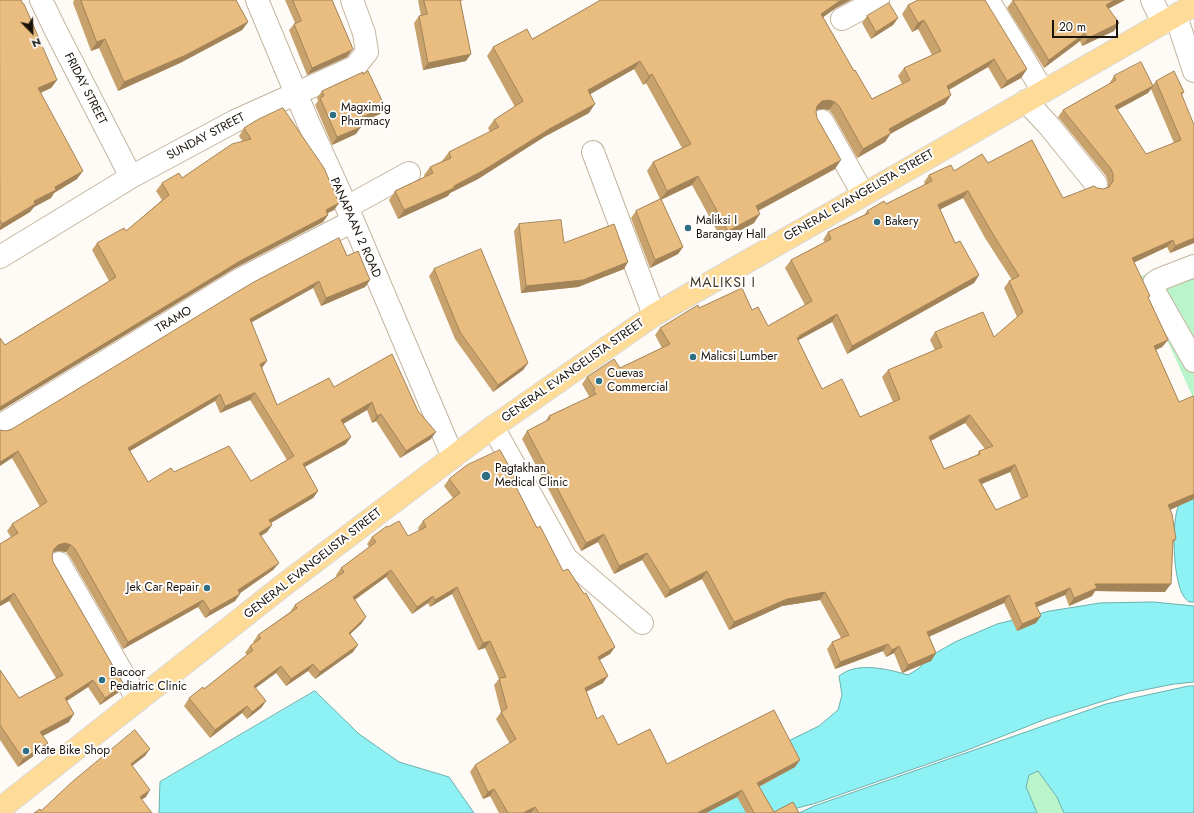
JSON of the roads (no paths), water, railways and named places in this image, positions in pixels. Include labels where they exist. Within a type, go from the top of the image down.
[{"type":"main road","name":"GENERAL EVANGELISTA STREET","points":[[0,809],[285,584],[453,457],[493,427],[654,315],[1034,96],[1178,15]]},
{"type":"street","name":"FRIDAY STREET","points":[[41,0],[130,177]]},
{"type":"street","name":"PANAPAAN 2 ROAD","points":[[257,0],[308,122],[350,214],[453,457]]},
{"type":"street","name":"SUNDAY STREET","points":[[0,257],[130,177],[235,121],[355,67],[367,52],[364,33],[352,0]]},
{"type":"street","points":[[842,18],[878,0]]},
{"type":"street","points":[[988,0],[1050,127],[1096,184]]},
{"type":"street","points":[[1152,0],[1178,15],[1194,71]]},
{"type":"street","points":[[822,121],[863,194]]},
{"type":"street","points":[[593,152],[654,315]]},
{"type":"street","name":"TRAMO","points":[[0,426],[350,214],[409,172]]},
{"type":"street","points":[[1194,266],[1158,280],[1154,284],[1153,289],[1194,361]]},
{"type":"street","points":[[493,427],[566,558],[642,624]]},
{"type":"street","points":[[59,563],[138,700]]},
{"type":"water","points":[[1194,498],[1194,602],[1189,602],[1183,596],[1177,576],[1174,536],[1176,512],[1179,504]]},
{"type":"water","points":[[1153,602],[1194,606],[1194,682],[1174,684],[1129,693],[1046,719],[965,751],[816,803],[779,813],[641,813],[819,726],[838,710],[842,695],[839,676],[849,670],[856,668],[871,668],[908,675],[918,669],[934,654],[955,642],[997,624],[1050,611],[1100,603]]},
{"type":"water","points":[[1194,686],[1194,813],[1064,813],[1057,797],[1038,771],[1029,775],[1026,787],[1037,813],[799,813],[814,806],[1106,704]]},
{"type":"water","points":[[315,691],[359,734],[399,762],[449,777],[474,813],[159,813],[160,782]]},
{"type":"place","name":"Magximig Pharmacy","points":[[333,115]]},
{"type":"place","name":"Bakery","points":[[877,222]]},
{"type":"place","name":"Maliksi I Barangay Hall","points":[[688,228]]},
{"type":"place","name":"Malicsi Lumber","points":[[693,357]]},
{"type":"place","name":"Cuevas Commercial","points":[[599,381]]},
{"type":"place","name":"Pagtakhan Medical Clinic","points":[[486,476]]},
{"type":"place","name":"Jek Car Repair","points":[[207,588]]},
{"type":"place","name":"Bacoor Pediatric Clinic","points":[[102,680]]},
{"type":"place","name":"Kate Bike Shop","points":[[26,751]]},
{"type":"district","name":"MALIKSI I","points":[[723,284]]}]
